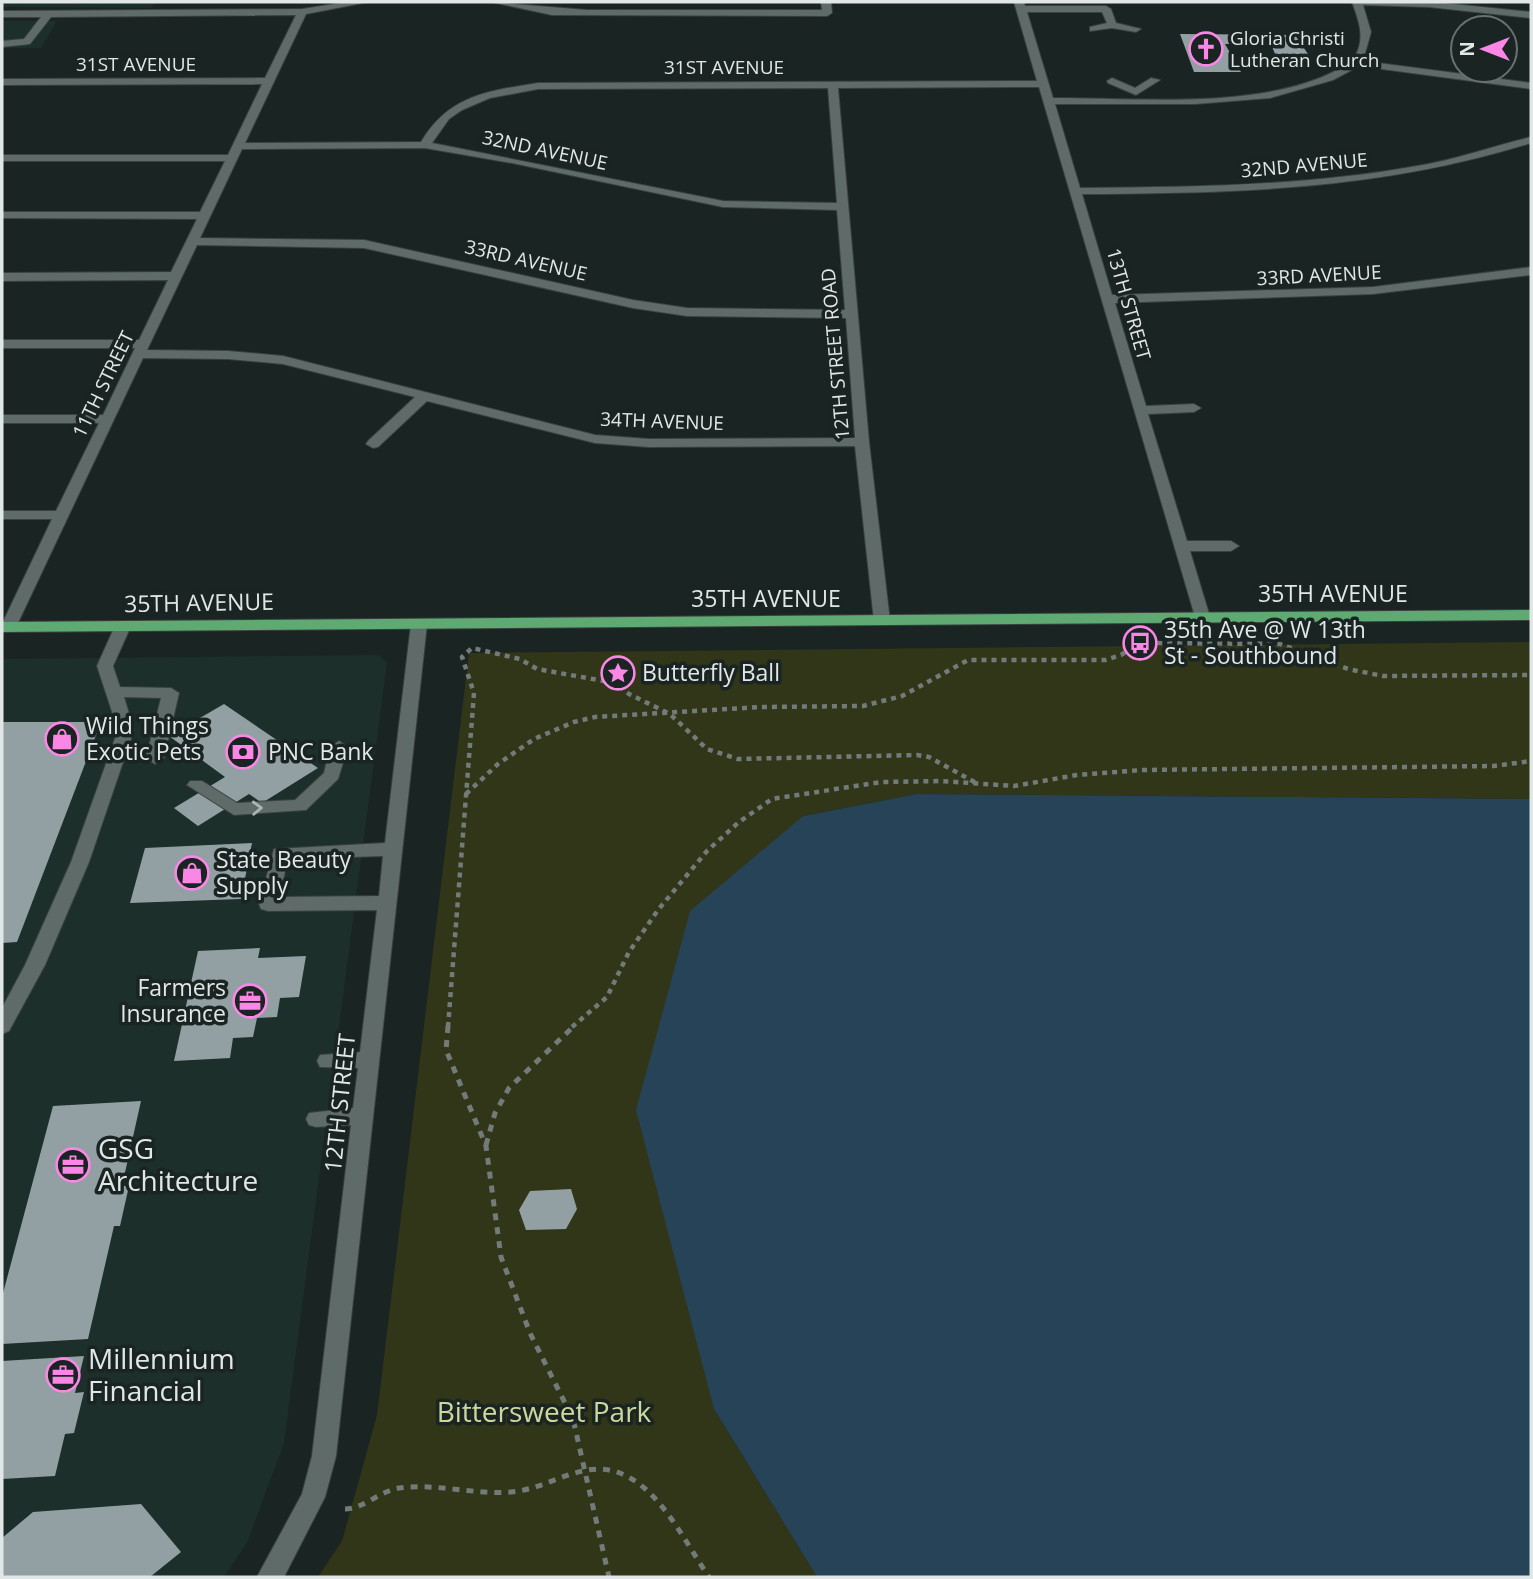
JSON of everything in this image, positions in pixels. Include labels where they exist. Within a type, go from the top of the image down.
[{"type":"main road","name":"35TH AVENUE","points":[[5,627],[1531,615]]},
{"type":"street","points":[[48,9],[302,12],[363,2]]},
{"type":"street","points":[[496,2],[552,12],[827,13],[826,2]]},
{"type":"street","points":[[1357,63],[1367,42],[1367,29],[1357,2],[1429,4],[1531,15]]},
{"type":"street","points":[[2,14],[104,3],[129,3]]},
{"type":"street","points":[[1020,5],[1106,9],[1112,25]]},
{"type":"street","name":"13TH STREET","points":[[1020,5],[1202,617]]},
{"type":"street","points":[[2,44],[27,42],[48,9]]},
{"type":"street","name":"11TH STREET","points":[[5,627],[62,515],[302,12]]},
{"type":"street","points":[[1093,29],[1112,25],[1136,29]]},
{"type":"street","points":[[1050,101],[1137,96],[1219,100],[1270,95],[1329,78],[1357,63],[1531,86]]},
{"type":"street","points":[[1137,96],[1155,80]]},
{"type":"street","name":"31ST AVENUE","points":[[2,82],[270,81]]},
{"type":"street","points":[[1112,81],[1137,96]]},
{"type":"street","name":"31ST AVENUE","points":[[425,145],[440,119],[460,106],[497,93],[538,86],[1045,83]]},
{"type":"street","name":"12TH STREET ROAD","points":[[833,84],[862,442],[882,621]]},
{"type":"street","name":"32ND AVENUE","points":[[1076,191],[1211,190],[1318,184],[1450,163],[1531,140]]},
{"type":"street","name":"32ND AVENUE","points":[[2,158],[425,145],[742,206],[842,207]]},
{"type":"street","points":[[2,215],[206,216]]},
{"type":"street","name":"33RD AVENUE","points":[[193,241],[364,244],[633,304],[687,312],[851,314]]},
{"type":"street","name":"33RD AVENUE","points":[[1107,299],[1276,297],[1381,292],[1531,271]]},
{"type":"street","points":[[2,277],[177,276]]},
{"type":"street","name":"34TH AVENUE","points":[[2,344],[142,349],[283,360],[595,439],[649,443],[862,442]]},
{"type":"street","points":[[373,444],[424,397]]},
{"type":"street","points":[[1140,410],[1194,408]]},
{"type":"street","points":[[2,419],[108,419]]},
{"type":"street","points":[[2,515],[62,515]]},
{"type":"street","points":[[1181,546],[1231,545]]},
{"type":"street","name":"12TH STREET","points":[[270,1577],[313,1497],[324,1456],[419,624]]},
{"type":"street","points":[[2,1026],[35,965],[80,862],[127,730],[105,666],[123,626]]},
{"type":"street","points":[[114,692],[171,693],[155,758]]},
{"type":"street","points":[[195,785],[234,809],[300,806],[332,775],[339,747]]},
{"type":"street","points":[[387,903],[268,904],[280,853],[393,849]]},
{"type":"street","points":[[327,1061],[369,1060]]},
{"type":"street","points":[[316,1119],[363,1116]]},
{"type":"path","points":[[466,794],[498,761],[553,729],[588,718],[617,714],[670,714],[759,707],[877,704],[896,700],[920,687],[950,665],[968,660],[1105,660],[1121,655],[1140,643],[1280,644],[1348,669],[1383,676],[1531,674]]},
{"type":"path","points":[[609,1577],[573,1419],[530,1333],[501,1257],[486,1146],[446,1050],[474,693],[462,657],[472,648],[520,659],[537,669],[556,674],[615,683],[629,694],[670,714],[707,749],[723,756],[738,759],[917,755],[929,757],[978,784]]},
{"type":"path","points":[[486,1146],[495,1113],[509,1088],[547,1049],[607,996],[629,952],[658,910],[707,851],[739,822],[772,799],[827,789],[903,781],[1014,786],[1077,775],[1142,770],[1429,767],[1531,761]]},
{"type":"path","points":[[345,1509],[351,1509],[397,1488],[424,1487],[478,1494],[507,1493],[533,1488],[564,1475],[585,1471],[616,1471],[642,1484],[669,1514],[709,1577]]},
{"type":"shaded area","points":[[2,2],[155,2],[151,8],[2,7]]},
{"type":"shaded area","points":[[2,21],[57,21],[41,48],[2,48]]},
{"type":"shaded area","points":[[379,655],[387,663],[284,1443],[247,1543],[224,1577],[2,1577],[2,659]]},
{"type":"green space","name":"Bittersweet Park","points":[[1531,642],[1531,799],[917,794],[802,816],[714,1409],[817,1577],[318,1577],[342,1541],[377,1415],[469,653]]},
{"type":"water","points":[[917,794],[1531,799],[1531,1577],[817,1577],[714,1409],[636,1110],[690,911],[803,816]]},
{"type":"building","name":"Gloria Christi Lutheran Church","points":[[1180,34],[1295,35],[1308,54],[1275,54],[1271,44],[1225,44],[1241,72],[1194,72]]},
{"type":"building","name":"PNC Bank","points":[[224,704],[318,768],[262,803],[249,794],[198,826],[174,808],[225,777],[169,736]]},
{"type":"building","points":[[2,722],[101,722],[17,942],[2,943]]},
{"type":"building","name":"State Beauty Supply","points":[[252,843],[241,899],[130,903],[145,848]]},
{"type":"building","points":[[260,948],[258,958],[306,956],[299,997],[280,998],[277,1017],[257,1018],[253,1037],[233,1038],[230,1058],[174,1061],[198,951]]},
{"type":"building","points":[[141,1101],[122,1186],[129,1186],[120,1226],[114,1226],[88,1339],[2,1344],[2,1297],[53,1106]]},
{"type":"building","points":[[571,1189],[577,1209],[566,1229],[526,1230],[519,1210],[530,1191]]},
{"type":"building","points":[[84,1356],[75,1393],[84,1392],[74,1433],[65,1434],[55,1476],[2,1479],[2,1361]]},
{"type":"building","points":[[141,1504],[181,1552],[150,1577],[2,1577],[2,1538],[33,1512]]},
{"type":"place","name":"Gloria Christi Lutheran Church","points":[[1206,49]]},
{"type":"place","name":"35th Ave @ W 13th St - Southbound","points":[[1140,643]]},
{"type":"place","name":"Butterfly Ball","points":[[618,673]]},
{"type":"place","name":"Wild Things Exotic Pets","points":[[62,739]]},
{"type":"place","name":"PNC Bank","points":[[243,752]]},
{"type":"place","name":"State Beauty Supply","points":[[192,873]]},
{"type":"place","name":"Farmers Insurance","points":[[250,1001]]},
{"type":"place","name":"GSG Architecture","points":[[73,1165]]},
{"type":"place","name":"Millennium Financial","points":[[63,1375]]}]
